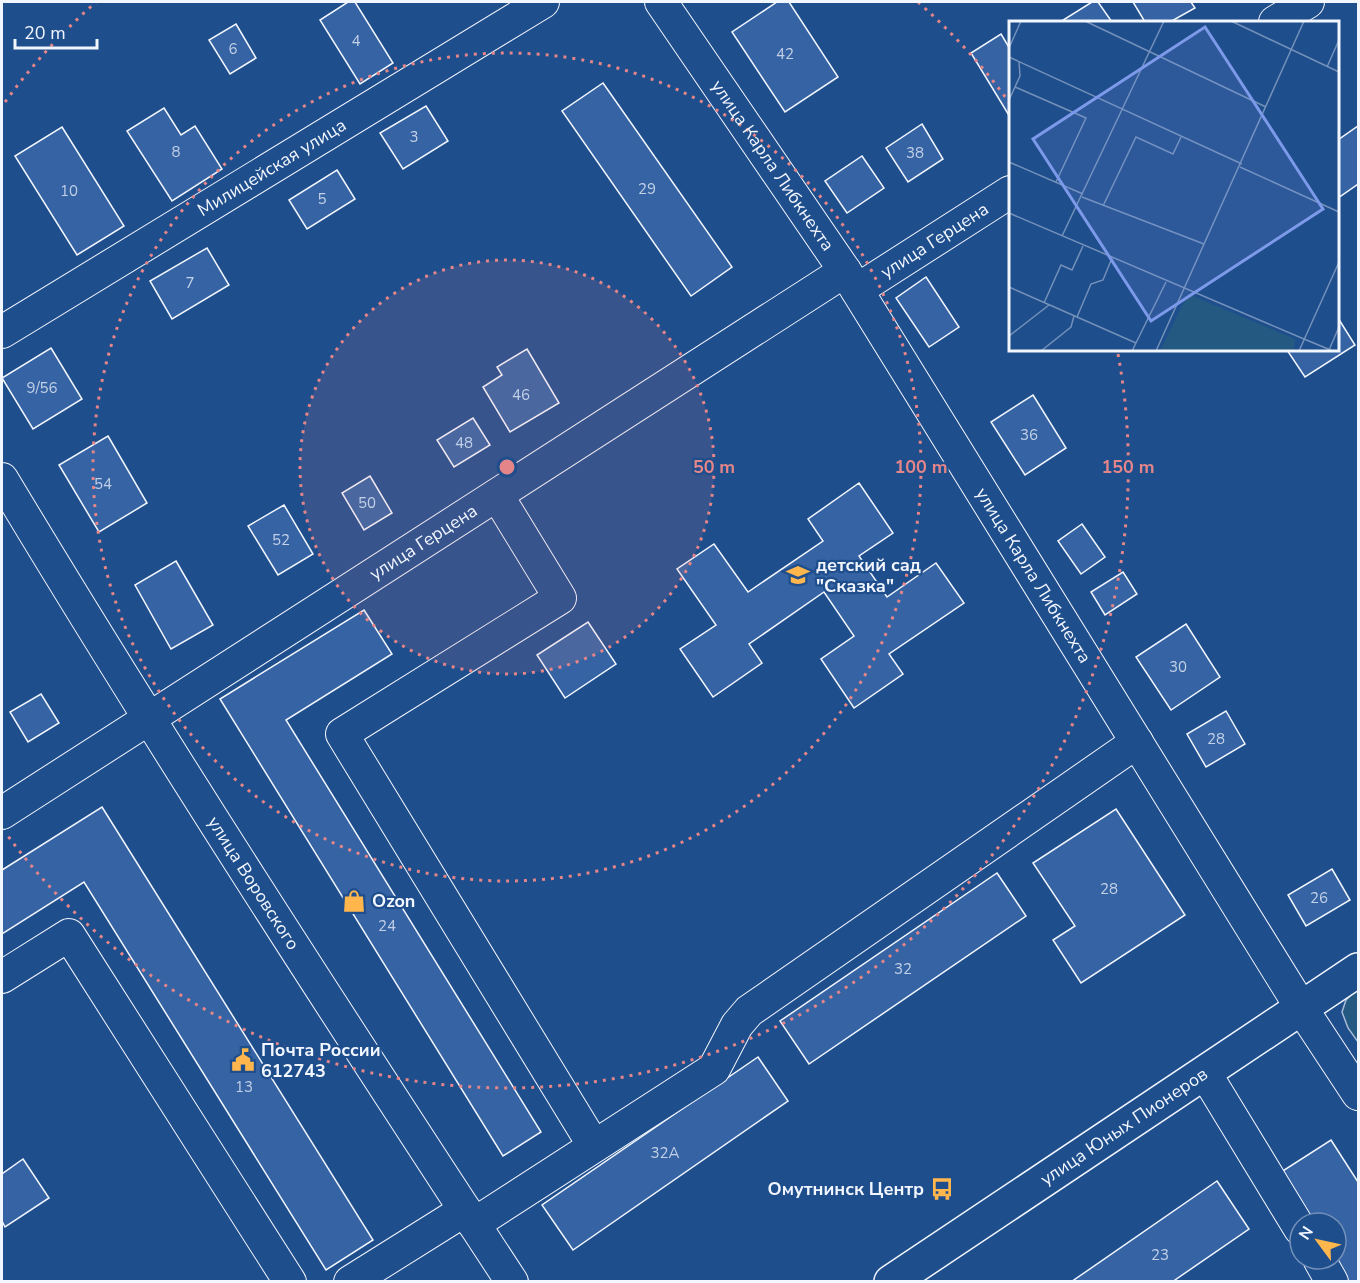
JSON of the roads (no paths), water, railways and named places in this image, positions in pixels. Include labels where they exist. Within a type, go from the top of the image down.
[{"type":"main road","name":"улица Юных Пионеров","points":[[899,1279],[1359,970]]},
{"type":"street","name":"Милицейская улица","points":[[2,332],[543,2]]},
{"type":"street","name":"улица Карла Либкнехта","points":[[661,2],[851,281],[1302,1009],[1359,1094]]},
{"type":"street","points":[[1277,21],[1308,2]]},
{"type":"street","name":"улица Герцена","points":[[2,813],[497,495],[851,281],[1009,193]]},
{"type":"street","name":"улица Воровского","points":[[2,478],[149,718],[343,1023],[512,1281]]},
{"type":"street","points":[[497,495],[560,598],[342,734],[594,1146]]},
{"type":"street","points":[[350,1281],[594,1146],[714,1069],[737,1025],[749,1011],[1137,742]]},
{"type":"street","points":[[2,977],[69,934],[290,1281]]},
{"type":"street","points":[[1205,1073],[1289,1211]]},
{"type":"place","name":"детский сад \"Сказка\"","points":[[798,575]]},
{"type":"place","name":"Ozon","points":[[354,901]]},
{"type":"place","name":"Почта России 612743","points":[[243,1060]]},
{"type":"place","name":"Омутнинск Центр","points":[[942,1189]]}]
